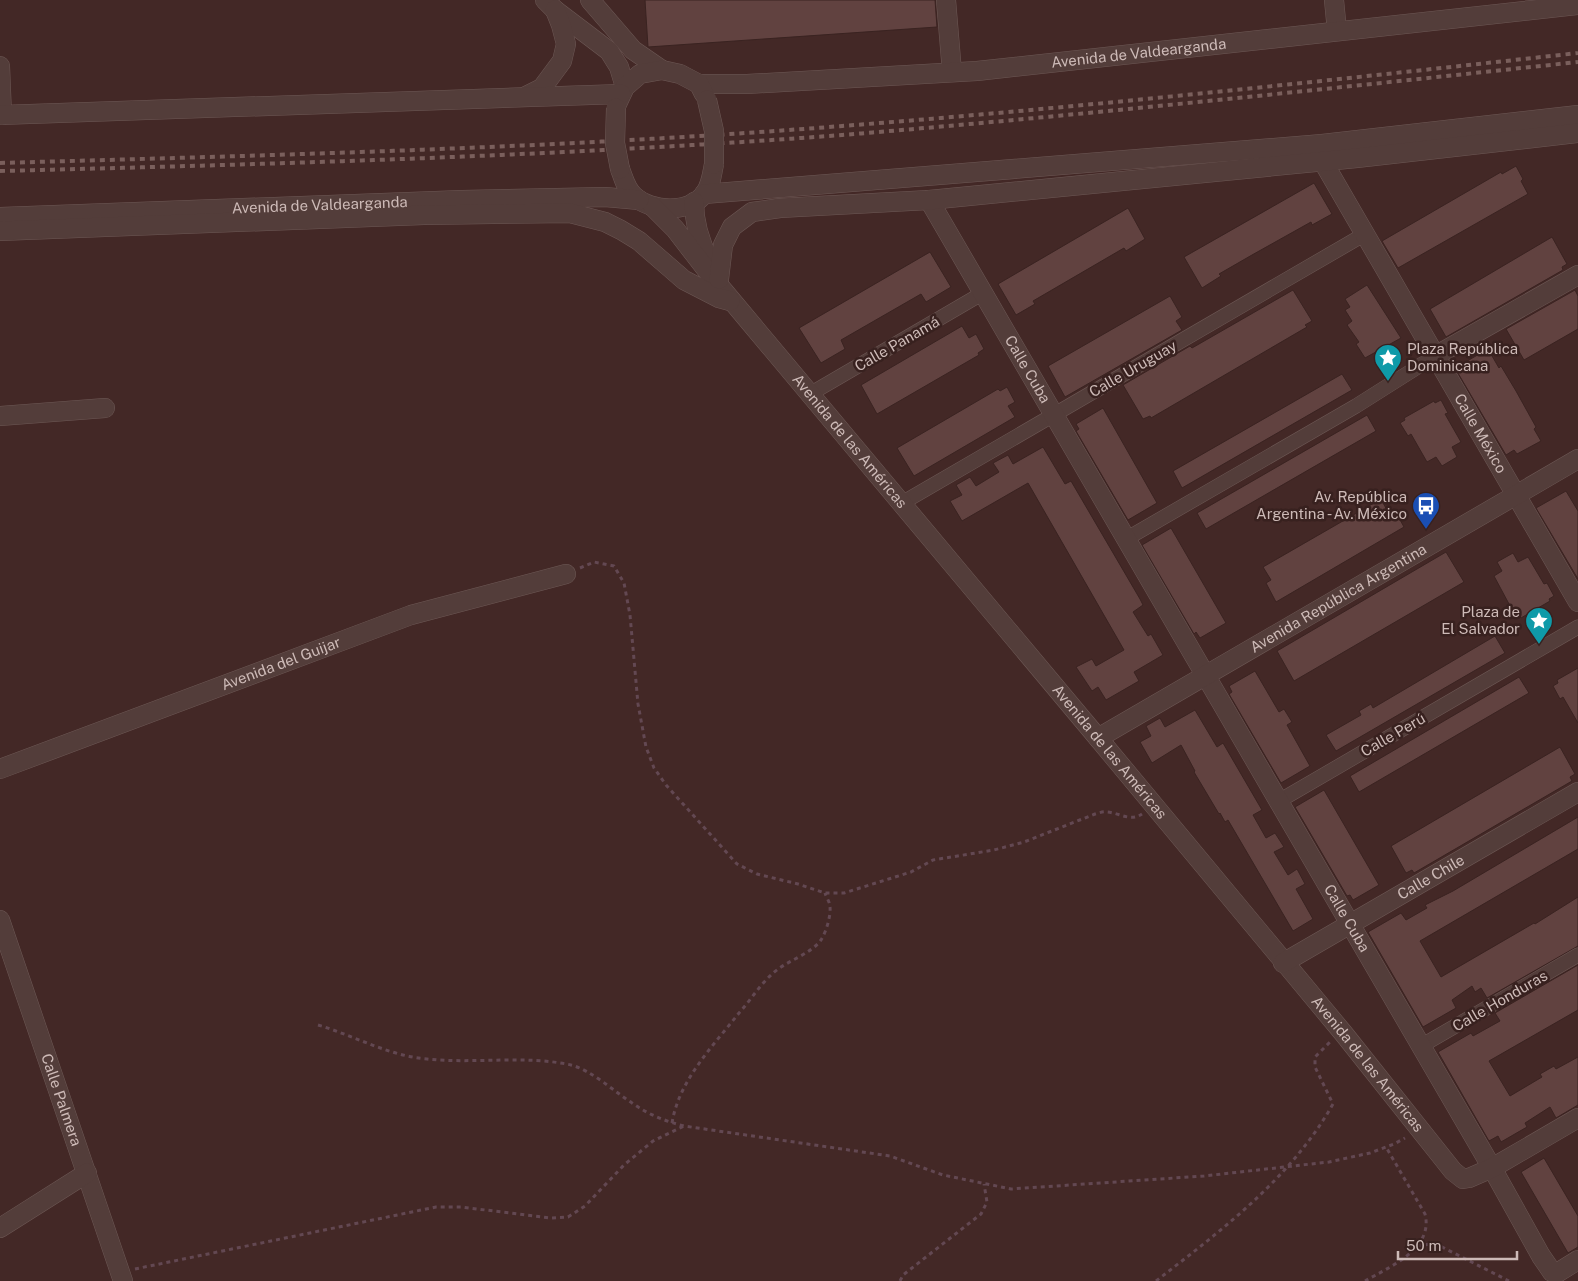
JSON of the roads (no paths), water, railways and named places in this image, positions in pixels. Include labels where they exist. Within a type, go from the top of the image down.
[{"type":"street","points":[[946,0],[952,72]]},
{"type":"street","points":[[1334,0],[1337,31]]},
{"type":"street","points":[[591,1],[633,50],[662,70],[680,74],[703,92],[714,131],[714,164],[711,179],[699,198]]},
{"type":"street","points":[[550,5],[608,51],[619,67],[620,96],[615,143],[620,169],[627,188],[634,196],[646,203],[675,209],[699,198],[742,191],[1322,144],[1578,115]]},
{"type":"street","points":[[522,98],[542,88],[562,61],[566,44],[561,25],[550,5]]},
{"type":"street","name":"Avenida de Valdearganda","points":[[703,92],[746,84],[986,70],[1578,5]]},
{"type":"street","points":[[0,66],[1,115],[620,96],[640,74],[662,70]]},
{"type":"street","points":[[718,279],[723,245],[732,227],[752,212],[780,208],[929,200],[1578,133]]},
{"type":"street","name":"Calle México","points":[[1322,160],[1578,602]]},
{"type":"street","points":[[742,191],[814,207]]},
{"type":"street","name":"Avenida de Valdearganda","points":[[0,217],[462,200],[605,197],[646,203]]},
{"type":"street","name":"Avenida de las Américas","points":[[699,198],[694,216],[704,251],[718,279],[733,302]]},
{"type":"street","name":"Calle Cuba","points":[[929,200],[1492,1168],[1541,1256],[1552,1272],[1557,1272],[1578,1260]]},
{"type":"street","name":"Avenida de las Américas","points":[[646,203],[676,229],[733,302],[1344,1034],[1453,1171],[1463,1178],[1469,1178],[1492,1168]]},
{"type":"street","points":[[0,232],[424,215],[570,213],[605,222],[621,230],[639,241],[684,280],[719,298],[733,302]]},
{"type":"street","name":"Calle Uruguay","points":[[902,504],[1364,234]]},
{"type":"street","points":[[1126,539],[1356,406],[1435,356],[1578,275]]},
{"type":"street","name":"Calle Panamá","points":[[810,394],[983,293]]},
{"type":"street","points":[[0,416],[105,408]]},
{"type":"street","name":"Avenida República Argentina","points":[[1098,738],[1578,459]]},
{"type":"street","name":"Avenida del Guijar","points":[[0,769],[411,615],[566,574]]},
{"type":"street","name":"Calle Perú","points":[[1278,801],[1578,628]]},
{"type":"street","name":"Calle Chile","points":[[1283,962],[1578,792]]},
{"type":"street","name":"Calle Palmera","points":[[0,920],[121,1277]]},
{"type":"street","name":"Calle Honduras","points":[[1421,1046],[1578,955]]},
{"type":"street","points":[[1492,1168],[1578,1118]]},
{"type":"street","points":[[0,1228],[86,1174]]},
{"type":"railway","points":[[0,163],[421,150],[737,134],[934,119],[1118,102],[1578,53]]},
{"type":"railway","points":[[0,171],[527,154],[842,135],[1210,101],[1578,62]]},
{"type":"place","name":"Plaza República Dominicana","points":[[1388,382]]},
{"type":"place","name":"Av. República Argentina - Av. México","points":[[1426,530]]},
{"type":"place","name":"Plaza de El Salvador","points":[[1539,645]]}]
